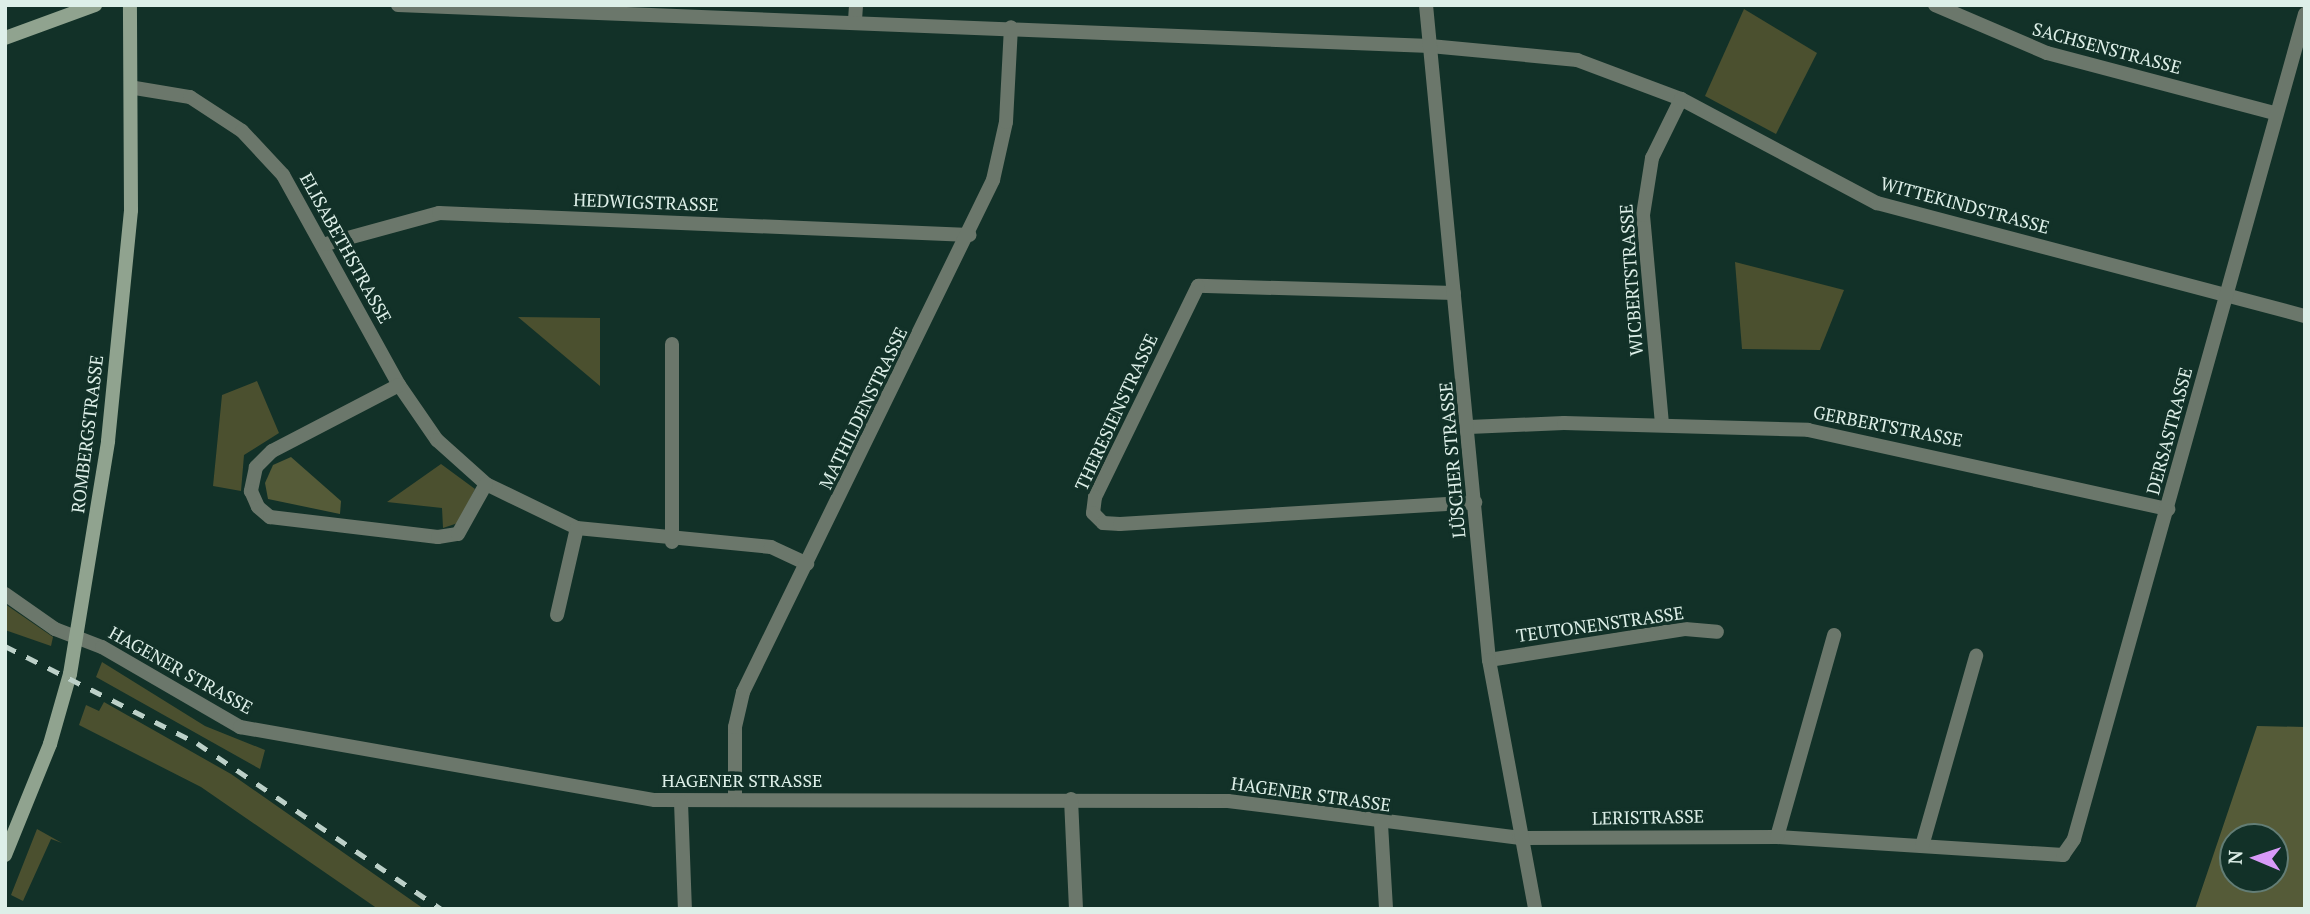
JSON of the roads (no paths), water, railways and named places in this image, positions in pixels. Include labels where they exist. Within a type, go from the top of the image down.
[{"type":"main road","points":[[5,38],[95,5]]},
{"type":"main road","name":"ROMBERGSTRASSE","points":[[5,855],[50,744],[77,636],[108,441],[131,210],[135,88],[130,5]]},
{"type":"street","name":"WITTEKINDSTRASSE","points":[[398,5],[855,13],[1011,27],[1430,46],[1577,60],[1681,99],[1877,203],[2305,316]]},
{"type":"street","name":"LÜSCHER STRASSE","points":[[1426,5],[1469,427],[1489,660],[1519,838],[1535,909]]},
{"type":"street","name":"SACHSENSTRASSE","points":[[1935,5],[2047,53],[2274,113]]},
{"type":"street","name":"DERSASTRASSE","points":[[2063,855],[2074,839],[2168,509],[2274,113],[2305,14]]},
{"type":"street","name":"MATHILDENSTRASSE","points":[[735,800],[735,727],[743,692],[970,235],[1006,122],[1011,27]]},
{"type":"street","name":"ELISABETHSTRASSE","points":[[135,88],[190,97],[243,131],[283,175],[326,244],[399,386],[437,440],[486,484],[577,528],[672,541],[771,547],[807,564]]},
{"type":"street","name":"WICBERTSTRASSE","points":[[1662,424],[1643,215],[1652,158],[1681,99]]},
{"type":"street","name":"HEDWIGSTRASSE","points":[[326,244],[439,213],[970,235]]},
{"type":"street","name":"THERESIENSTRASSE","points":[[1454,293],[1198,286],[1094,497],[1093,513],[1103,523],[1120,524],[1475,502]]},
{"type":"street","points":[[672,344],[672,541]]},
{"type":"street","points":[[399,386],[272,451],[256,467],[251,491],[270,517],[438,537],[458,534],[486,484]]},
{"type":"street","name":"GERBERTSTRASSE","points":[[1469,427],[1662,424],[1870,439],[2168,509]]},
{"type":"street","points":[[557,615],[577,528]]},
{"type":"street","name":"HAGENER STRASSE","points":[[5,594],[55,629],[77,636],[206,710],[272,736],[681,802],[1071,799],[1228,801],[1381,824],[1519,838]]},
{"type":"street","name":"TEUTONENSTRASSE","points":[[1489,660],[1685,629],[1717,632]]},
{"type":"street","points":[[1777,837],[1834,635]]},
{"type":"street","points":[[1922,846],[1976,656]]},
{"type":"street","points":[[1071,799],[1076,909]]},
{"type":"street","points":[[681,802],[685,909]]},
{"type":"street","points":[[1381,824],[1386,909]]},
{"type":"street","name":"LERISTRASSE","points":[[1519,838],[1777,837],[2063,855]]},
{"type":"railway","points":[[5,646],[197,743],[441,909]]}]
